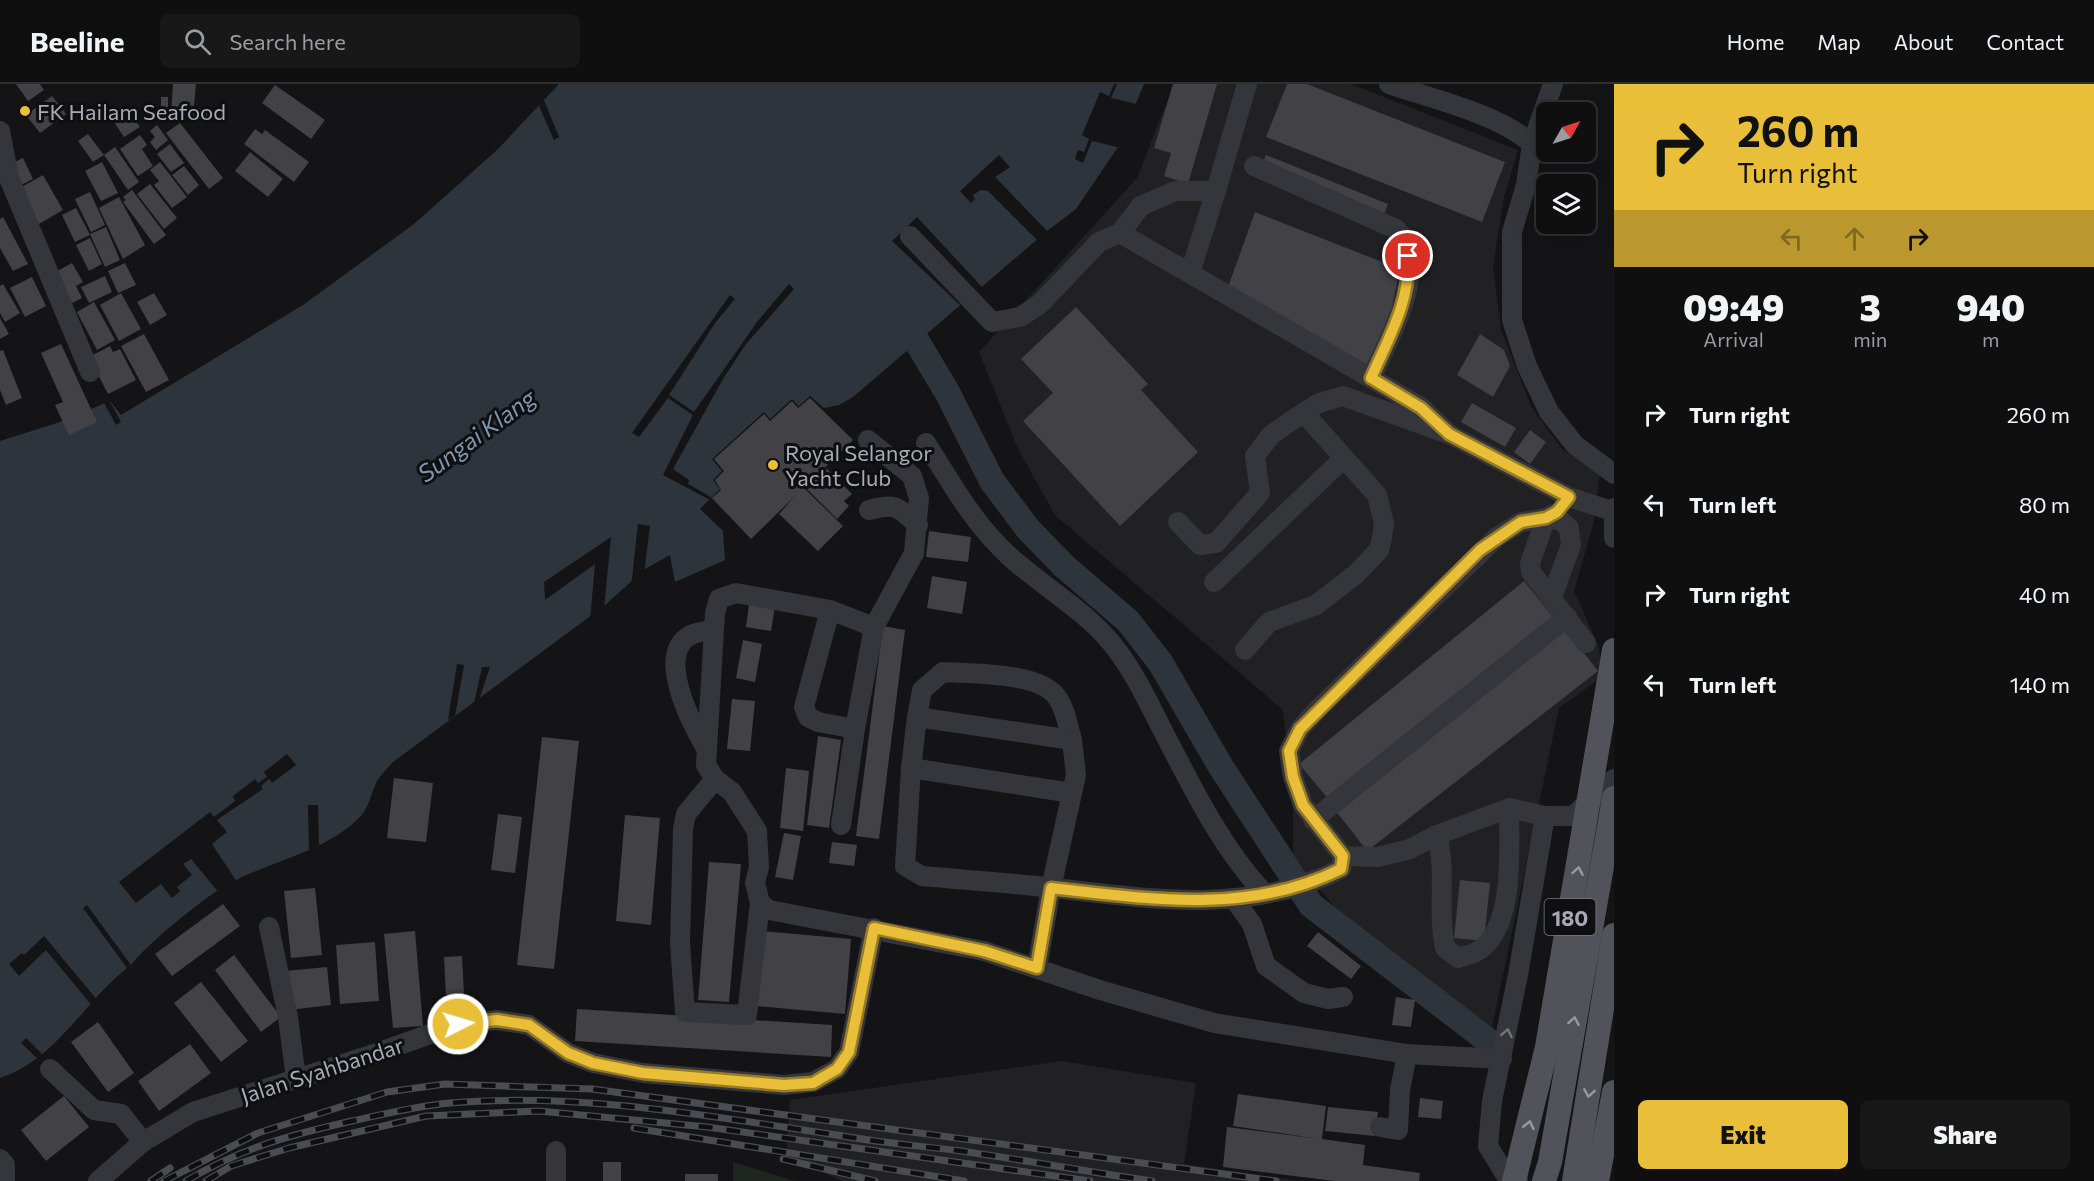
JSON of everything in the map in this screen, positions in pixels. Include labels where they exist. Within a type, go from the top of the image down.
[{"type":"main road","name":"180","points":[[1516,1181],[1547,1047],[1614,650]]},
{"type":"main road","points":[[1544,1181],[1550,1162],[1614,798]]},
{"type":"main road","points":[[1574,1181],[1614,935]]},
{"type":"main road","points":[[1596,1181],[1614,1092]]},
{"type":"street","points":[[1190,273],[1247,84]]},
{"type":"street","points":[[1389,84],[1497,121],[1517,130],[1532,144]]},
{"type":"street","points":[[1553,84],[1532,144],[1526,184],[1512,232],[1512,320],[1527,366],[1549,412],[1575,445],[1614,474]]},
{"type":"street","points":[[0,131],[9,178],[90,372]]},
{"type":"street","points":[[1254,166],[1396,229],[1407,242],[1409,271],[1402,308],[1371,378]]},
{"type":"street","points":[[910,236],[992,322],[1020,317],[1040,304],[1099,242],[1120,233],[1141,206],[1175,191],[1216,190]]},
{"type":"street","points":[[1120,233],[1421,408],[1449,434]]},
{"type":"street","points":[[1178,522],[1200,545],[1216,543],[1260,493],[1255,456],[1271,435],[1319,403],[1343,396],[1449,434],[1569,497],[1613,509],[1614,538]]},
{"type":"street","points":[[1245,650],[1269,622],[1316,605],[1356,574],[1379,550],[1384,523],[1377,495],[1304,413]]},
{"type":"street","points":[[841,825],[855,729],[874,627],[914,553],[918,525],[919,498],[912,476],[868,440]]},
{"type":"street","points":[[926,442],[965,506],[1002,549],[1081,614],[1113,645],[1143,689],[1212,820],[1242,869],[1264,893]]},
{"type":"street","points":[[1214,582],[1344,458]]},
{"type":"street","points":[[1569,497],[1557,512],[1546,518],[1530,563],[1531,572],[1586,643]]},
{"type":"street","points":[[869,510],[884,505],[900,509],[918,525]]},
{"type":"street","points":[[1037,968],[1051,888],[1076,776],[1072,740],[1055,694],[1044,686],[1000,675],[943,672],[922,690],[910,768],[905,866],[922,876],[1051,888],[1152,899],[1234,900],[1313,883],[1341,869],[1343,856],[1303,805],[1293,777],[1289,751],[1300,729],[1480,550],[1521,522],[1546,518],[1560,520],[1569,528],[1571,545],[1552,597]]},
{"type":"street","points":[[715,779],[686,814],[683,829],[680,944],[685,1012],[747,1015],[760,903],[754,883],[759,867],[757,831],[732,792],[715,779],[706,765],[712,631],[719,600],[736,593],[830,610],[874,627]]},
{"type":"street","points":[[830,610],[804,707],[808,717],[818,722],[855,729]]},
{"type":"street","points":[[1313,820],[1567,617]]},
{"type":"street","points":[[707,750],[692,724],[674,667],[679,646],[698,631],[712,631]]},
{"type":"street","points":[[917,717],[1072,740]]},
{"type":"street","points":[[910,768],[1072,793]]},
{"type":"street","points":[[1343,856],[1378,857],[1410,849],[1437,835],[1509,808],[1545,816],[1573,816],[1614,779]]},
{"type":"street","points":[[1437,835],[1443,856],[1440,926],[1445,948],[1458,958],[1477,952],[1498,929],[1507,897],[1509,808]]},
{"type":"street","points":[[1516,1181],[1507,1178],[1488,1146],[1492,1101],[1502,1059],[1545,816]]},
{"type":"street","points":[[1234,900],[1252,924],[1266,966],[1304,993],[1328,999],[1343,997]]},
{"type":"street","points":[[760,903],[770,910],[788,915],[874,928],[984,951],[1100,990],[1214,1023],[1407,1054],[1502,1059]]},
{"type":"street","points":[[269,927],[288,1017],[296,1079]]},
{"type":"street","name":"Jalan Syahbandar","points":[[98,1181],[143,1142],[194,1112],[458,1024],[497,1020],[529,1025],[568,1053],[593,1063],[643,1073],[784,1085],[813,1083],[837,1069],[849,1052],[874,928]]},
{"type":"street","points":[[1380,1127],[1398,1130],[1400,1090],[1407,1054]]},
{"type":"street","points":[[50,1069],[94,1110],[121,1114],[143,1142]]},
{"type":"street","points":[[555,1181],[556,1151]]},
{"type":"street","points":[[1596,1181],[1612,1162],[1614,1152]]},
{"type":"street","points":[[0,1160],[5,1165],[5,1181]]},
{"type":"shaded area","points":[[1174,84],[1351,84],[1518,150],[1504,197],[1493,267],[1501,330],[1531,406],[1562,449],[1600,474],[1593,525],[1574,591],[1598,645],[1602,666],[1598,680],[1559,708],[1491,1032],[1339,912],[1293,858],[1293,809],[1283,710],[1055,515],[1018,449],[979,352],[1137,178]]},
{"type":"shaded area","points":[[1062,1061],[1196,1083],[1184,1164],[1300,1181],[842,1181],[786,1155],[790,1100]]},
{"type":"shaded area","points":[[733,1162],[795,1181],[733,1181]]},
{"type":"water","name":"Sungai Klang","points":[[559,84],[1144,84],[1118,147],[1076,209],[1047,231],[853,397],[839,405],[824,408],[810,396],[799,406],[792,399],[770,419],[764,412],[712,459],[722,471],[713,480],[720,489],[700,509],[723,531],[725,560],[675,582],[670,555],[645,569],[604,606],[393,762],[378,780],[369,802],[357,820],[316,847],[238,879],[213,894],[181,918],[139,955],[55,1043],[20,1069],[0,1078],[0,441],[60,422],[110,401],[121,415],[303,305],[414,224],[497,150]]},
{"type":"pier","points":[[1114,84],[1117,84],[1111,98],[1137,104],[1121,148],[1092,141],[1083,163],[1075,159],[1078,150],[1084,152],[1089,139],[1082,135],[1100,92],[1109,96]]},
{"type":"pier","points":[[544,100],[559,137],[554,140],[539,106]]},
{"type":"pier","points":[[999,155],[1010,167],[995,177],[1049,233],[1039,242],[988,191],[981,190],[973,195],[975,199],[971,203],[960,191]]},
{"type":"pier","points":[[917,217],[982,287],[961,306],[892,241]]},
{"type":"pier","points":[[789,284],[794,289],[746,344],[723,379],[673,469],[689,480],[688,484],[711,497],[710,500],[663,475],[693,415],[668,398],[639,437],[632,433],[730,295],[735,299],[715,323],[669,395],[694,412],[757,322]]},
{"type":"pier","points":[[108,398],[121,422],[116,425],[103,401]]},
{"type":"pier","points":[[638,524],[650,526],[644,574],[631,587]]},
{"type":"pier","points":[[611,537],[604,609],[590,620],[595,564],[545,600],[544,582]]},
{"type":"pier","points":[[457,664],[464,665],[455,716],[448,720]]},
{"type":"pier","points":[[482,667],[490,667],[479,700],[474,704]]},
{"type":"pier","points":[[287,754],[296,765],[272,783],[269,779],[261,786],[263,789],[217,820],[227,832],[212,844],[237,882],[220,894],[191,859],[183,864],[192,875],[177,887],[180,891],[172,898],[161,884],[136,903],[119,882],[210,812],[214,817],[235,801],[233,796],[255,779],[258,783],[267,777],[264,772]]},
{"type":"pier","points":[[308,805],[318,805],[319,848],[309,853]]},
{"type":"pier","points":[[87,905],[131,965],[127,968],[83,908]]},
{"type":"pier","points":[[44,936],[98,1001],[93,1007],[46,950],[19,976],[9,964],[22,953],[24,955]]},
{"type":"pier","points":[[26,1038],[43,1055],[38,1059],[21,1043]]},
{"type":"building","points":[[16,84],[40,84],[44,90],[28,101]]},
{"type":"building","points":[[173,84],[196,84],[194,106],[182,105],[181,115],[171,114]]},
{"type":"building","points":[[1173,84],[1217,84],[1188,184],[1164,176],[1171,153],[1154,148]]},
{"type":"building","points":[[1287,84],[1307,84],[1505,162],[1482,222],[1266,137]]},
{"type":"building","points":[[275,85],[325,120],[311,139],[262,103]]},
{"type":"building","points":[[52,96],[66,114],[40,133],[26,115]]},
{"type":"building","points":[[161,97],[168,97],[168,115],[161,115]]},
{"type":"building","points":[[188,108],[211,108],[212,120],[188,121]]},
{"type":"building","points":[[129,112],[140,127],[124,137],[114,122]]},
{"type":"building","points":[[180,123],[223,178],[209,189],[166,133]]},
{"type":"building","points":[[157,125],[168,140],[156,150],[150,142],[155,137],[150,131]]},
{"type":"building","points":[[255,129],[262,134],[265,130],[309,162],[294,182],[244,144]]},
{"type":"building","points":[[88,134],[104,155],[93,162],[78,141]]},
{"type":"building","points":[[140,135],[147,145],[142,149],[153,166],[138,176],[120,149]]},
{"type":"building","points":[[170,144],[184,163],[171,172],[157,154]]},
{"type":"building","points":[[115,147],[139,182],[128,190],[104,155]]},
{"type":"building","points":[[250,152],[283,179],[268,197],[235,171]]},
{"type":"building","points":[[1266,155],[1388,204],[1381,223],[1258,174]]},
{"type":"building","points":[[23,158],[33,179],[17,187],[7,166]]},
{"type":"building","points":[[102,162],[118,193],[101,201],[85,171]]},
{"type":"building","points":[[160,162],[187,197],[172,208],[154,185],[159,181],[150,170]]},
{"type":"building","points":[[184,166],[199,185],[188,195],[172,175]]},
{"type":"building","points":[[43,175],[63,210],[39,224],[18,189]]},
{"type":"building","points":[[150,184],[177,218],[164,229],[137,194]]},
{"type":"building","points":[[132,190],[166,235],[154,244],[123,202],[126,200],[123,197]]},
{"type":"building","points":[[90,192],[105,225],[91,232],[75,199]]},
{"type":"building","points":[[119,197],[145,245],[123,259],[99,208]]},
{"type":"building","points":[[76,208],[90,235],[75,242],[62,215]]},
{"type":"building","points":[[1255,212],[1400,269],[1388,325],[1367,367],[1228,287]]},
{"type":"building","points":[[3,217],[28,264],[13,271],[0,248],[0,219]]},
{"type":"building","points":[[106,227],[120,260],[105,267],[90,234]]},
{"type":"building","points":[[90,238],[102,264],[89,271],[76,245]]},
{"type":"building","points":[[72,263],[83,282],[76,286],[82,298],[62,308],[46,277]]},
{"type":"building","points":[[125,263],[136,285],[118,293],[108,271]]},
{"type":"building","points":[[105,276],[112,292],[89,303],[81,287]]},
{"type":"building","points":[[32,277],[46,306],[25,317],[10,288]]},
{"type":"building","points":[[3,284],[20,313],[5,322],[0,313],[0,286]]},
{"type":"building","points":[[121,293],[141,329],[119,341],[100,305]]},
{"type":"building","points":[[154,293],[167,315],[150,325],[137,302]]},
{"type":"building","points":[[94,302],[115,340],[97,350],[77,312]]},
{"type":"building","points":[[1076,307],[1148,384],[1141,390],[1198,452],[1120,526],[1023,421],[1053,393],[1021,359]]},
{"type":"building","points":[[0,318],[9,334],[0,339]]},
{"type":"building","points":[[144,334],[169,380],[146,392],[121,346]]},
{"type":"building","points":[[1480,334],[1504,350],[1510,366],[1493,397],[1457,375]]},
{"type":"building","points":[[61,344],[97,422],[69,435],[55,405],[63,402],[41,353]]},
{"type":"building","points":[[110,346],[113,352],[120,349],[136,380],[108,394],[89,357]]},
{"type":"building","points":[[3,350],[22,398],[6,405],[0,390],[0,351]]},
{"type":"building","name":"Royal Selangor Yacht Club","points":[[810,398],[853,440],[804,488],[843,526],[818,551],[779,514],[795,496],[751,539],[712,498],[721,490],[715,480],[724,471],[714,459],[764,414],[770,421],[792,401],[798,408]]},
{"type":"building","points":[[1472,403],[1516,428],[1505,447],[1461,422]]},
{"type":"building","points":[[1530,430],[1546,442],[1530,464],[1514,452]]},
{"type":"building","points":[[826,468],[852,494],[844,501],[849,506],[837,519],[806,488]]},
{"type":"building","points":[[929,531],[971,537],[968,562],[926,557]]},
{"type":"building","points":[[932,576],[967,582],[962,614],[927,608]]},
{"type":"building","points":[[1524,581],[1554,618],[1330,801],[1299,764]]},
{"type":"building","points":[[750,596],[776,600],[771,631],[746,627]]},
{"type":"building","points":[[883,626],[905,630],[879,839],[856,836]]},
{"type":"building","points":[[1566,630],[1598,671],[1367,851],[1336,811]]},
{"type":"building","points":[[743,640],[762,644],[755,682],[736,678]]},
{"type":"building","points":[[732,699],[755,701],[750,751],[727,749]]},
{"type":"building","points":[[818,736],[841,740],[829,828],[807,825]]},
{"type":"building","points":[[542,737],[579,741],[554,969],[517,965]]},
{"type":"building","points":[[786,768],[809,771],[803,831],[780,828]]},
{"type":"building","points":[[394,778],[433,783],[426,842],[387,838]]},
{"type":"building","points":[[498,814],[522,817],[515,873],[491,870]]},
{"type":"building","points":[[625,815],[660,818],[651,925],[616,921]]},
{"type":"building","points":[[784,833],[801,836],[793,880],[775,877]]},
{"type":"building","points":[[832,842],[857,845],[854,866],[829,863]]},
{"type":"building","points":[[709,862],[741,864],[729,1002],[698,1000]]},
{"type":"building","points":[[1460,880],[1490,883],[1484,941],[1454,938]]},
{"type":"building","points":[[315,888],[322,955],[291,958],[284,891]]},
{"type":"building","points":[[223,904],[240,926],[172,976],[155,954]]},
{"type":"building","points":[[415,931],[423,1026],[393,1028],[384,934]]},
{"type":"building","points":[[762,931],[851,939],[845,1014],[755,1006]]},
{"type":"building","points":[[1318,932],[1361,966],[1351,979],[1307,946]]},
{"type":"building","points":[[375,942],[379,1001],[340,1004],[336,945]]},
{"type":"building","points":[[234,955],[281,1017],[261,1032],[215,970]]},
{"type":"building","points":[[462,956],[464,995],[446,996],[444,957]]},
{"type":"building","points":[[327,967],[331,1005],[289,1010],[285,971]]},
{"type":"building","points":[[201,982],[248,1041],[221,1062],[174,1003]]},
{"type":"building","points":[[1396,997],[1415,1000],[1411,1027],[1392,1025]]},
{"type":"building","points":[[577,1009],[832,1025],[831,1057],[575,1041]]},
{"type":"building","points":[[98,1022],[134,1073],[108,1092],[71,1042]]},
{"type":"building","points":[[190,1044],[211,1073],[159,1111],[138,1081]]},
{"type":"building","points":[[1238,1094],[1326,1106],[1322,1139],[1365,1145],[1363,1165],[1420,1173],[1419,1181],[1334,1181],[1223,1167],[1227,1127],[1319,1139],[1233,1126]]},
{"type":"building","points":[[64,1096],[89,1127],[46,1161],[21,1130]]},
{"type":"building","points":[[1420,1098],[1443,1101],[1441,1119],[1418,1117]]},
{"type":"building","points":[[1328,1107],[1378,1112],[1375,1136],[1325,1131]]},
{"type":"building","points":[[603,1162],[621,1162],[621,1181],[603,1181]]},
{"type":"building","points":[[685,1174],[718,1174],[718,1181],[685,1181]]},
{"type":"waterway","points":[[901,315],[947,392],[992,481],[1028,529],[1064,566],[1128,621],[1160,662],[1221,767],[1311,905],[1491,1043]]},
{"type":"railway","points":[[164,1181],[258,1133],[387,1092],[445,1084],[592,1089],[1276,1181]]},
{"type":"railway","points":[[186,1181],[247,1151],[307,1132],[425,1106],[499,1100],[598,1104],[697,1114],[872,1141],[961,1151],[1152,1181]]},
{"type":"railway","points":[[206,1181],[231,1166],[289,1148],[426,1116],[539,1111],[707,1127],[1090,1181]]},
{"type":"railway","points":[[634,1128],[964,1181]]},
{"type":"railway","points":[[783,1159],[875,1181]]},
{"type":"railway","points":[[151,1181],[170,1168]]},
{"type":"place","name":"FK Hailam Seafood","points":[[25,111]]},
{"type":"place","name":"Royal Selangor Yacht Club","points":[[773,465]]},
{"type":"route","points":[[458,1024],[497,1020],[529,1025],[568,1053],[593,1063],[643,1073],[784,1085],[813,1083],[837,1069],[849,1052],[874,928],[984,951],[1037,968],[1051,888],[1152,899],[1234,900],[1313,883],[1341,869],[1343,856],[1303,805],[1293,777],[1289,751],[1300,729],[1317,709],[1336,693],[1480,550],[1521,522],[1546,518],[1557,512],[1569,497],[1449,434],[1421,408],[1371,378],[1402,308],[1409,271],[1408,256]]}]
